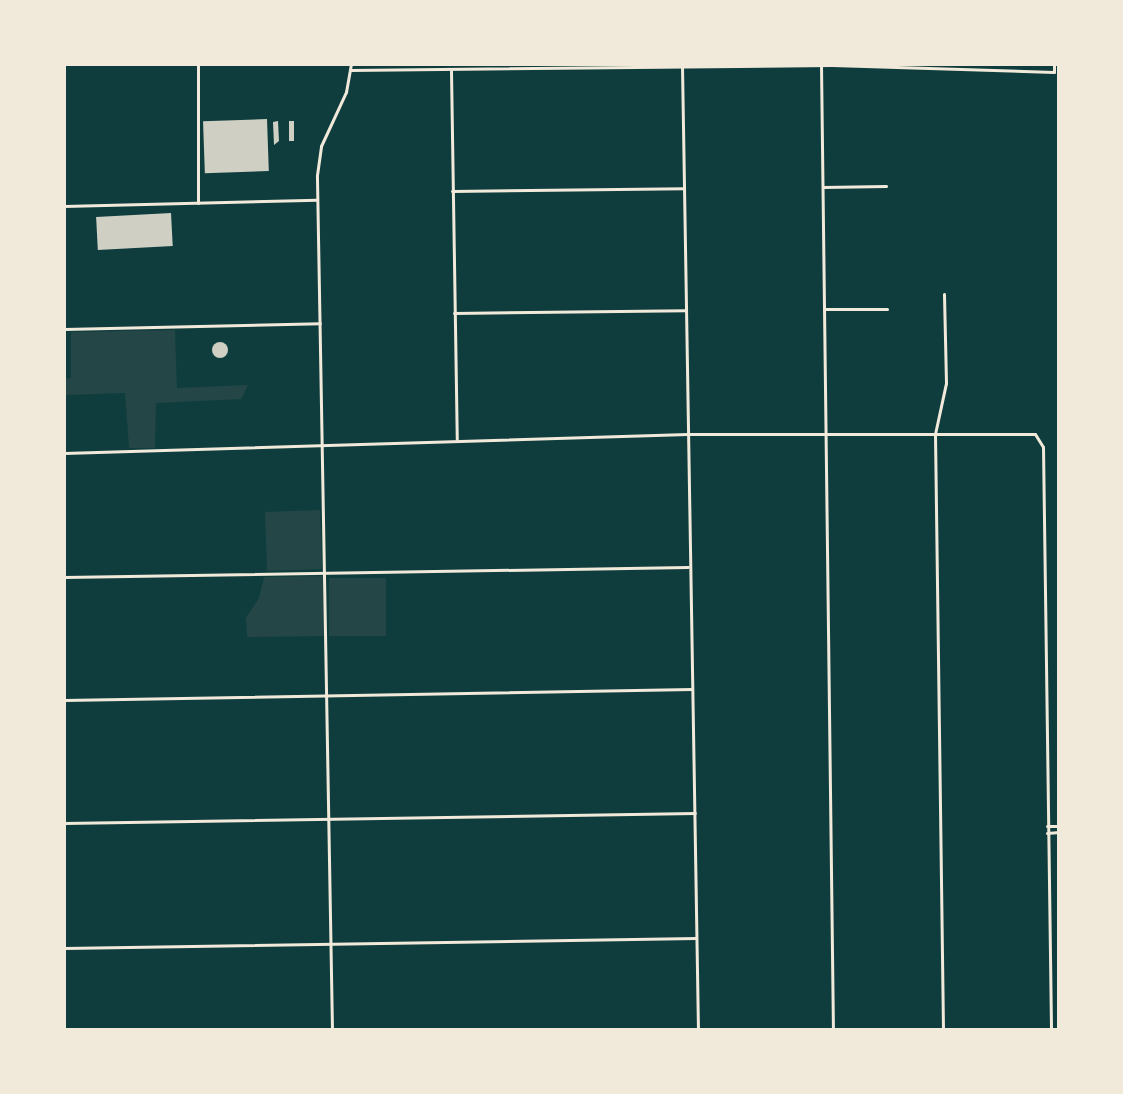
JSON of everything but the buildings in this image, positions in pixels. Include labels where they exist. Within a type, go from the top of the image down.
[{"type":"street","points":[[198,64],[198,203]]},
{"type":"street","points":[[332,1030],[329,696],[317,200],[321,146],[351,64]]},
{"type":"street","points":[[350,70],[568,65],[821,65],[1054,72],[1054,64]]},
{"type":"street","points":[[821,65],[833,1030]]},
{"type":"street","points":[[682,66],[698,1030]]},
{"type":"street","points":[[450,69],[457,439]]},
{"type":"street","points":[[823,187],[886,186]]},
{"type":"street","points":[[452,191],[684,188]]},
{"type":"street","points":[[64,206],[317,200]]},
{"type":"street","points":[[943,1030],[935,434],[946,383],[944,294]]},
{"type":"street","points":[[824,309],[887,309]]},
{"type":"street","points":[[454,313],[686,310]]},
{"type":"street","points":[[64,329],[320,323]]},
{"type":"street","points":[[64,453],[457,439],[1029,432],[1043,447],[1051,1030]]},
{"type":"street","points":[[64,577],[690,566]]},
{"type":"street","points":[[64,700],[692,689]]},
{"type":"street","points":[[64,823],[695,813]]},
{"type":"street","points":[[1047,826],[1059,826]]},
{"type":"street","points":[[1047,833],[1059,832]]},
{"type":"street","points":[[64,948],[697,938]]},
{"type":"shaded area","points":[[175,330],[177,388],[248,385],[241,399],[156,403],[155,448],[129,448],[125,393],[64,395],[64,379],[71,378],[71,332]]},
{"type":"shaded area","points":[[320,510],[322,569],[267,571],[265,512]]},
{"type":"shaded area","points":[[323,576],[324,636],[247,637],[246,618],[259,598],[264,577]]},
{"type":"shaded area","points":[[329,578],[386,578],[386,636],[329,636]]}]
